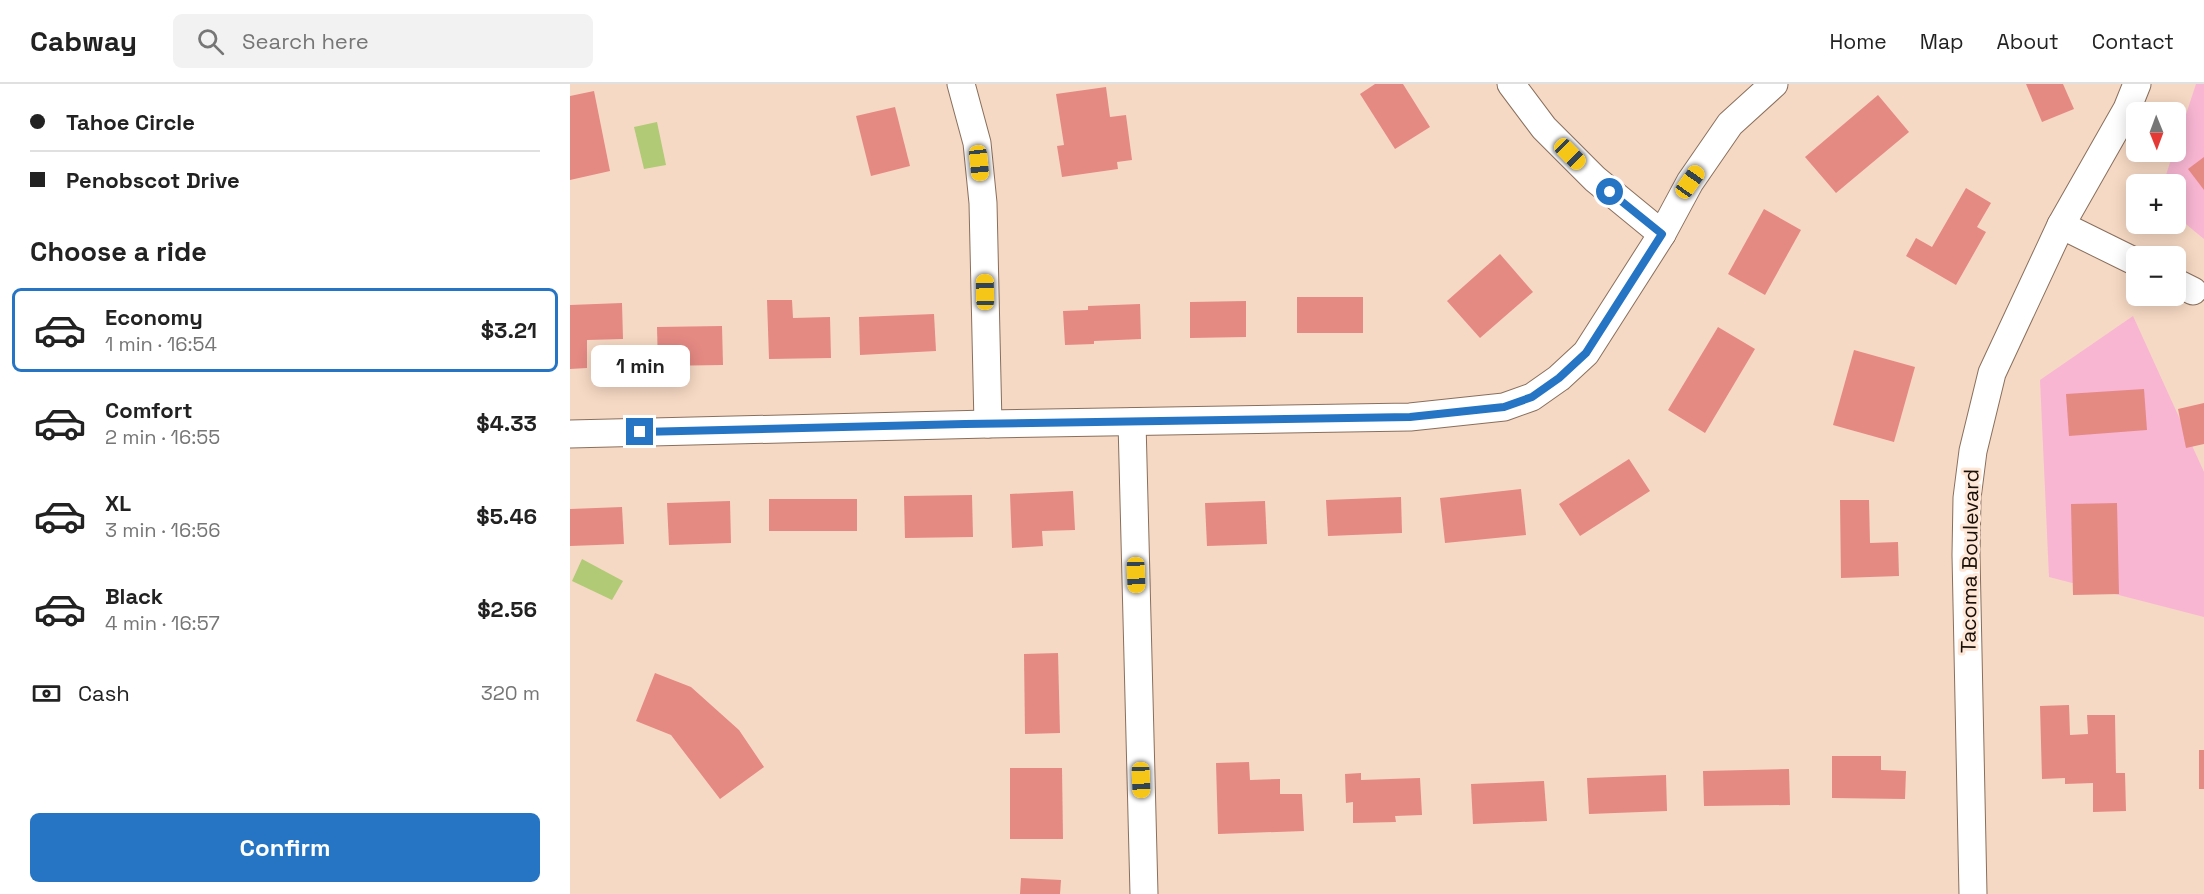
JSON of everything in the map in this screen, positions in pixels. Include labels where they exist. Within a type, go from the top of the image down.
[{"type":"street","points":[[962,84],[977,143],[983,203],[988,424]]},
{"type":"street","points":[[1511,84],[1544,128],[1595,179],[1662,234]]},
{"type":"street","points":[[570,434],[1410,417],[1504,407],[1532,397],[1559,378],[1586,353],[1662,234],[1690,182],[1730,124],[1774,84]]},
{"type":"street","name":"Tacoma Boulevard","points":[[1973,894],[1965,555],[1967,498],[1972,451],[1992,373],[2061,225],[2127,109],[2136,84]]},
{"type":"street","points":[[2061,225],[2126,257]]},
{"type":"street","points":[[1132,422],[1144,894]]},
{"type":"shaded area","points":[[2196,84],[2204,84],[2204,239],[2186,224],[2186,174],[2166,174],[2170,162],[2186,162],[2186,114]]},
{"type":"shaded area","points":[[657,122],[666,165],[644,169],[634,127]]},
{"type":"shaded area","points":[[2133,316],[2204,472],[2204,617],[2049,577],[2040,380]]},
{"type":"shaded area","points":[[582,559],[623,581],[612,600],[572,581]]},
{"type":"building","points":[[1375,84],[1403,84],[1430,127],[1395,149],[1360,94]]},
{"type":"building","points":[[2026,84],[2063,84],[2074,109],[2042,122]]},
{"type":"building","points":[[1106,87],[1110,117],[1126,115],[1132,160],[1117,162],[1118,169],[1062,177],[1057,146],[1064,145],[1056,94]]},
{"type":"building","points":[[594,91],[610,171],[570,180],[570,96]]},
{"type":"building","points":[[1878,95],[1909,132],[1836,193],[1805,157]]},
{"type":"building","points":[[895,107],[910,166],[871,176],[856,116]]},
{"type":"building","points":[[2204,157],[2204,190],[2188,169]]},
{"type":"building","points":[[1966,188],[1991,203],[1977,227],[1986,232],[1956,285],[1906,256],[1916,238],[1932,247]]},
{"type":"building","points":[[1764,209],[1801,230],[1765,295],[1728,274]]},
{"type":"building","points":[[1500,254],[1533,292],[1480,338],[1447,301]]},
{"type":"building","points":[[1297,297],[1363,297],[1363,333],[1297,333]]},
{"type":"building","points":[[767,300],[792,300],[793,318],[830,317],[831,358],[769,359]]},
{"type":"building","points":[[1246,301],[1246,337],[1190,338],[1190,302]]},
{"type":"building","points":[[622,303],[623,339],[587,340],[587,368],[570,369],[570,305]]},
{"type":"building","points":[[1140,304],[1141,339],[1065,345],[1063,311],[1088,310],[1088,306]]},
{"type":"building","points":[[934,314],[936,351],[860,355],[859,317]]},
{"type":"building","points":[[722,326],[723,365],[658,366],[657,327]]},
{"type":"building","points":[[1718,327],[1755,349],[1705,433],[1668,410]]},
{"type":"building","points":[[1854,350],[1915,367],[1894,442],[1833,425]]},
{"type":"building","points":[[2144,389],[2147,430],[2069,436],[2066,394]]},
{"type":"building","points":[[2204,403],[2204,444],[2186,448],[2178,409]]},
{"type":"building","points":[[1629,459],[1650,491],[1580,536],[1559,504]]},
{"type":"building","points":[[1521,489],[1526,535],[1445,543],[1440,498]]},
{"type":"building","points":[[1073,491],[1075,530],[1042,531],[1043,546],[1012,548],[1010,494]]},
{"type":"building","points":[[972,495],[973,537],[905,538],[904,496]]},
{"type":"building","points":[[1401,497],[1402,533],[1328,536],[1326,500]]},
{"type":"building","points":[[769,499],[857,499],[857,531],[769,531]]},
{"type":"building","points":[[1840,500],[1869,500],[1870,543],[1898,542],[1899,576],[1841,578]]},
{"type":"building","points":[[730,501],[731,543],[669,545],[667,503]]},
{"type":"building","points":[[1265,501],[1267,544],[1207,546],[1205,503]]},
{"type":"building","points":[[2117,503],[2119,594],[2073,595],[2071,504]]},
{"type":"building","points":[[622,507],[624,544],[570,546],[570,509]]},
{"type":"building","points":[[1058,653],[1060,733],[1025,734],[1024,654]]},
{"type":"building","points":[[655,673],[691,687],[739,730],[764,767],[720,799],[671,735],[636,721]]},
{"type":"building","points":[[2069,705],[2070,735],[2088,734],[2087,715],[2115,715],[2116,773],[2125,773],[2126,811],[2093,812],[2093,783],[2065,784],[2065,778],[2042,779],[2040,706]]},
{"type":"building","points":[[2199,750],[2204,750],[2204,789],[2199,789]]},
{"type":"building","points":[[1832,756],[1881,756],[1881,770],[1906,771],[1905,799],[1832,798]]},
{"type":"building","points":[[1249,762],[1250,780],[1280,779],[1280,794],[1302,794],[1304,831],[1218,834],[1216,763]]},
{"type":"building","points":[[1010,768],[1062,768],[1063,839],[1010,839]]},
{"type":"building","points":[[1789,769],[1790,805],[1704,806],[1703,771]]},
{"type":"building","points":[[1361,773],[1361,780],[1420,778],[1422,815],[1395,816],[1396,822],[1353,823],[1353,802],[1346,803],[1345,774]]},
{"type":"building","points":[[1666,775],[1667,811],[1589,814],[1587,778]]},
{"type":"building","points":[[1544,781],[1547,821],[1473,824],[1471,784]]},
{"type":"building","points":[[1021,878],[1061,880],[1060,894],[1020,894]]},
{"type":"route","points":[[640,432],[1410,417],[1504,407],[1532,397],[1559,378],[1586,353],[1662,234],[1610,192]]}]
